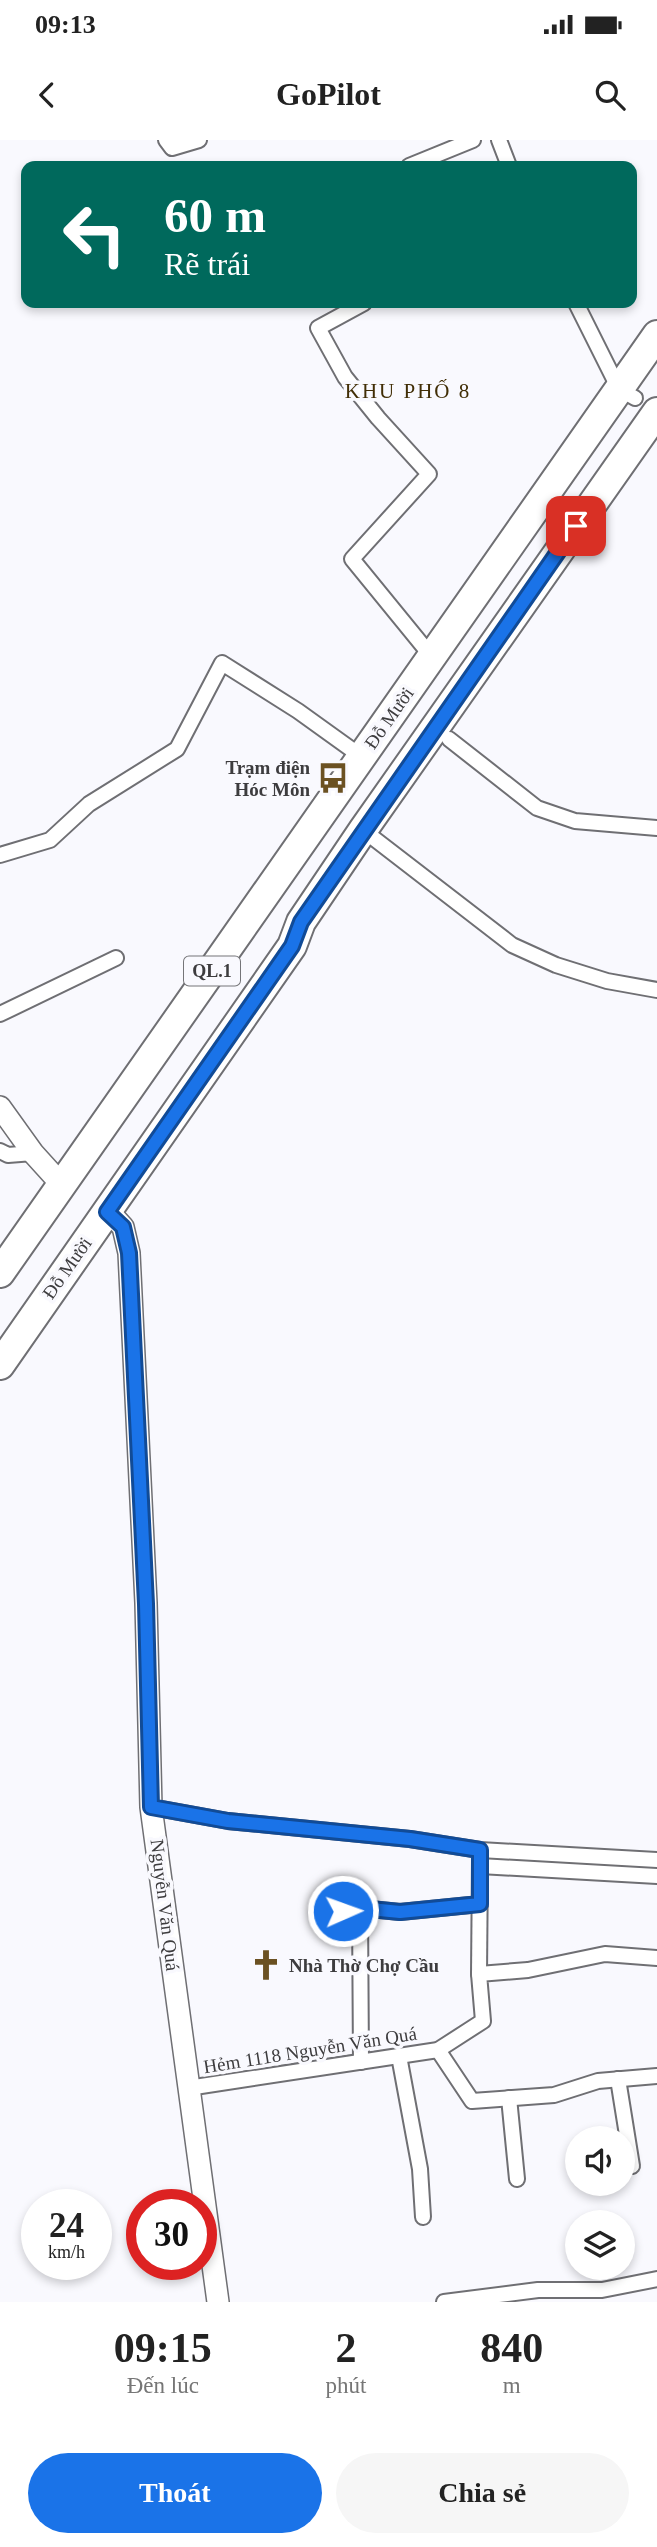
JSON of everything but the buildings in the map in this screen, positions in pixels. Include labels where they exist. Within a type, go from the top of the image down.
[{"type":"highway","name":"Đỗ Mười","points":[[0,1273],[66,1188],[259,922],[277,912],[637,400],[657,335]]},
{"type":"highway","name":"Đỗ Mười","points":[[370,836],[657,367]]},
{"type":"highway","name":"Đỗ Mười","points":[[0,1291],[66,1188],[432,657],[637,400]]},
{"type":"highway","name":"Đỗ Mười","points":[[0,1379],[292,946],[301,922],[449,739],[657,441]]},
{"type":"highway","name":"Đỗ Mười","points":[[0,1364],[110,1214]]},
{"type":"main road","points":[[0,1107],[33,1153],[66,1188]]},
{"type":"main road","name":"Nguyễn Văn Quá","points":[[110,1214],[123,1227],[127,1237],[130,1265],[146,1604],[151,1807],[218,2302]]},
{"type":"street","points":[[166,140],[172,148],[176,148],[199,140]]},
{"type":"street","points":[[421,161],[473,140]]},
{"type":"street","points":[[499,140],[507,161]]},
{"type":"street","points":[[354,308],[318,327],[345,377],[429,474],[352,559],[432,657]]},
{"type":"street","points":[[579,308],[637,400]]},
{"type":"street","points":[[0,856],[50,841],[89,804],[177,748],[222,663],[298,711],[362,757]]},
{"type":"street","points":[[449,739],[537,808],[575,821],[657,828]]},
{"type":"street","points":[[370,836],[512,945],[556,965],[607,981],[657,990]]},
{"type":"street","points":[[0,1014],[116,958]]},
{"type":"street","points":[[0,1151],[8,1155],[33,1153]]},
{"type":"street","points":[[151,1807],[228,1821],[410,1839],[480,1850],[657,1860]]},
{"type":"street","points":[[480,1850],[479,1974],[483,2021],[438,2050],[472,2101],[554,2095],[598,2081],[657,2076]]},
{"type":"street","points":[[480,1866],[657,1876]]},
{"type":"street","points":[[343,1911],[360,1908],[400,1912],[480,1904]]},
{"type":"street","points":[[360,1908],[361,2062]]},
{"type":"street","points":[[479,1974],[528,1970],[605,1954],[657,1958]]},
{"type":"street","name":"Hẻm 1118 Nguyễn Văn Quá","points":[[188,2088],[438,2050]]},
{"type":"street","points":[[399,2056],[420,2169],[423,2217]]},
{"type":"street","points":[[618,2079],[626,2126]]},
{"type":"street","points":[[509,2098],[517,2179]]},
{"type":"street","points":[[444,2302],[538,2290],[602,2290],[657,2279]]},
{"type":"place","name":"Trạm điện Hóc Môn","points":[[333,778]]},
{"type":"place","name":"Nhà Thờ Chợ Cầu","points":[[266,1965]]},
{"type":"district","name":"KHU PHỐ 8","points":[[408,391]]},
{"type":"route","points":[[343,1911],[360,1908],[400,1912],[480,1904],[480,1850],[410,1839],[228,1821],[151,1807],[146,1604],[129,1253],[123,1227],[107,1212],[292,946],[301,922],[363,830],[576,526]]}]
